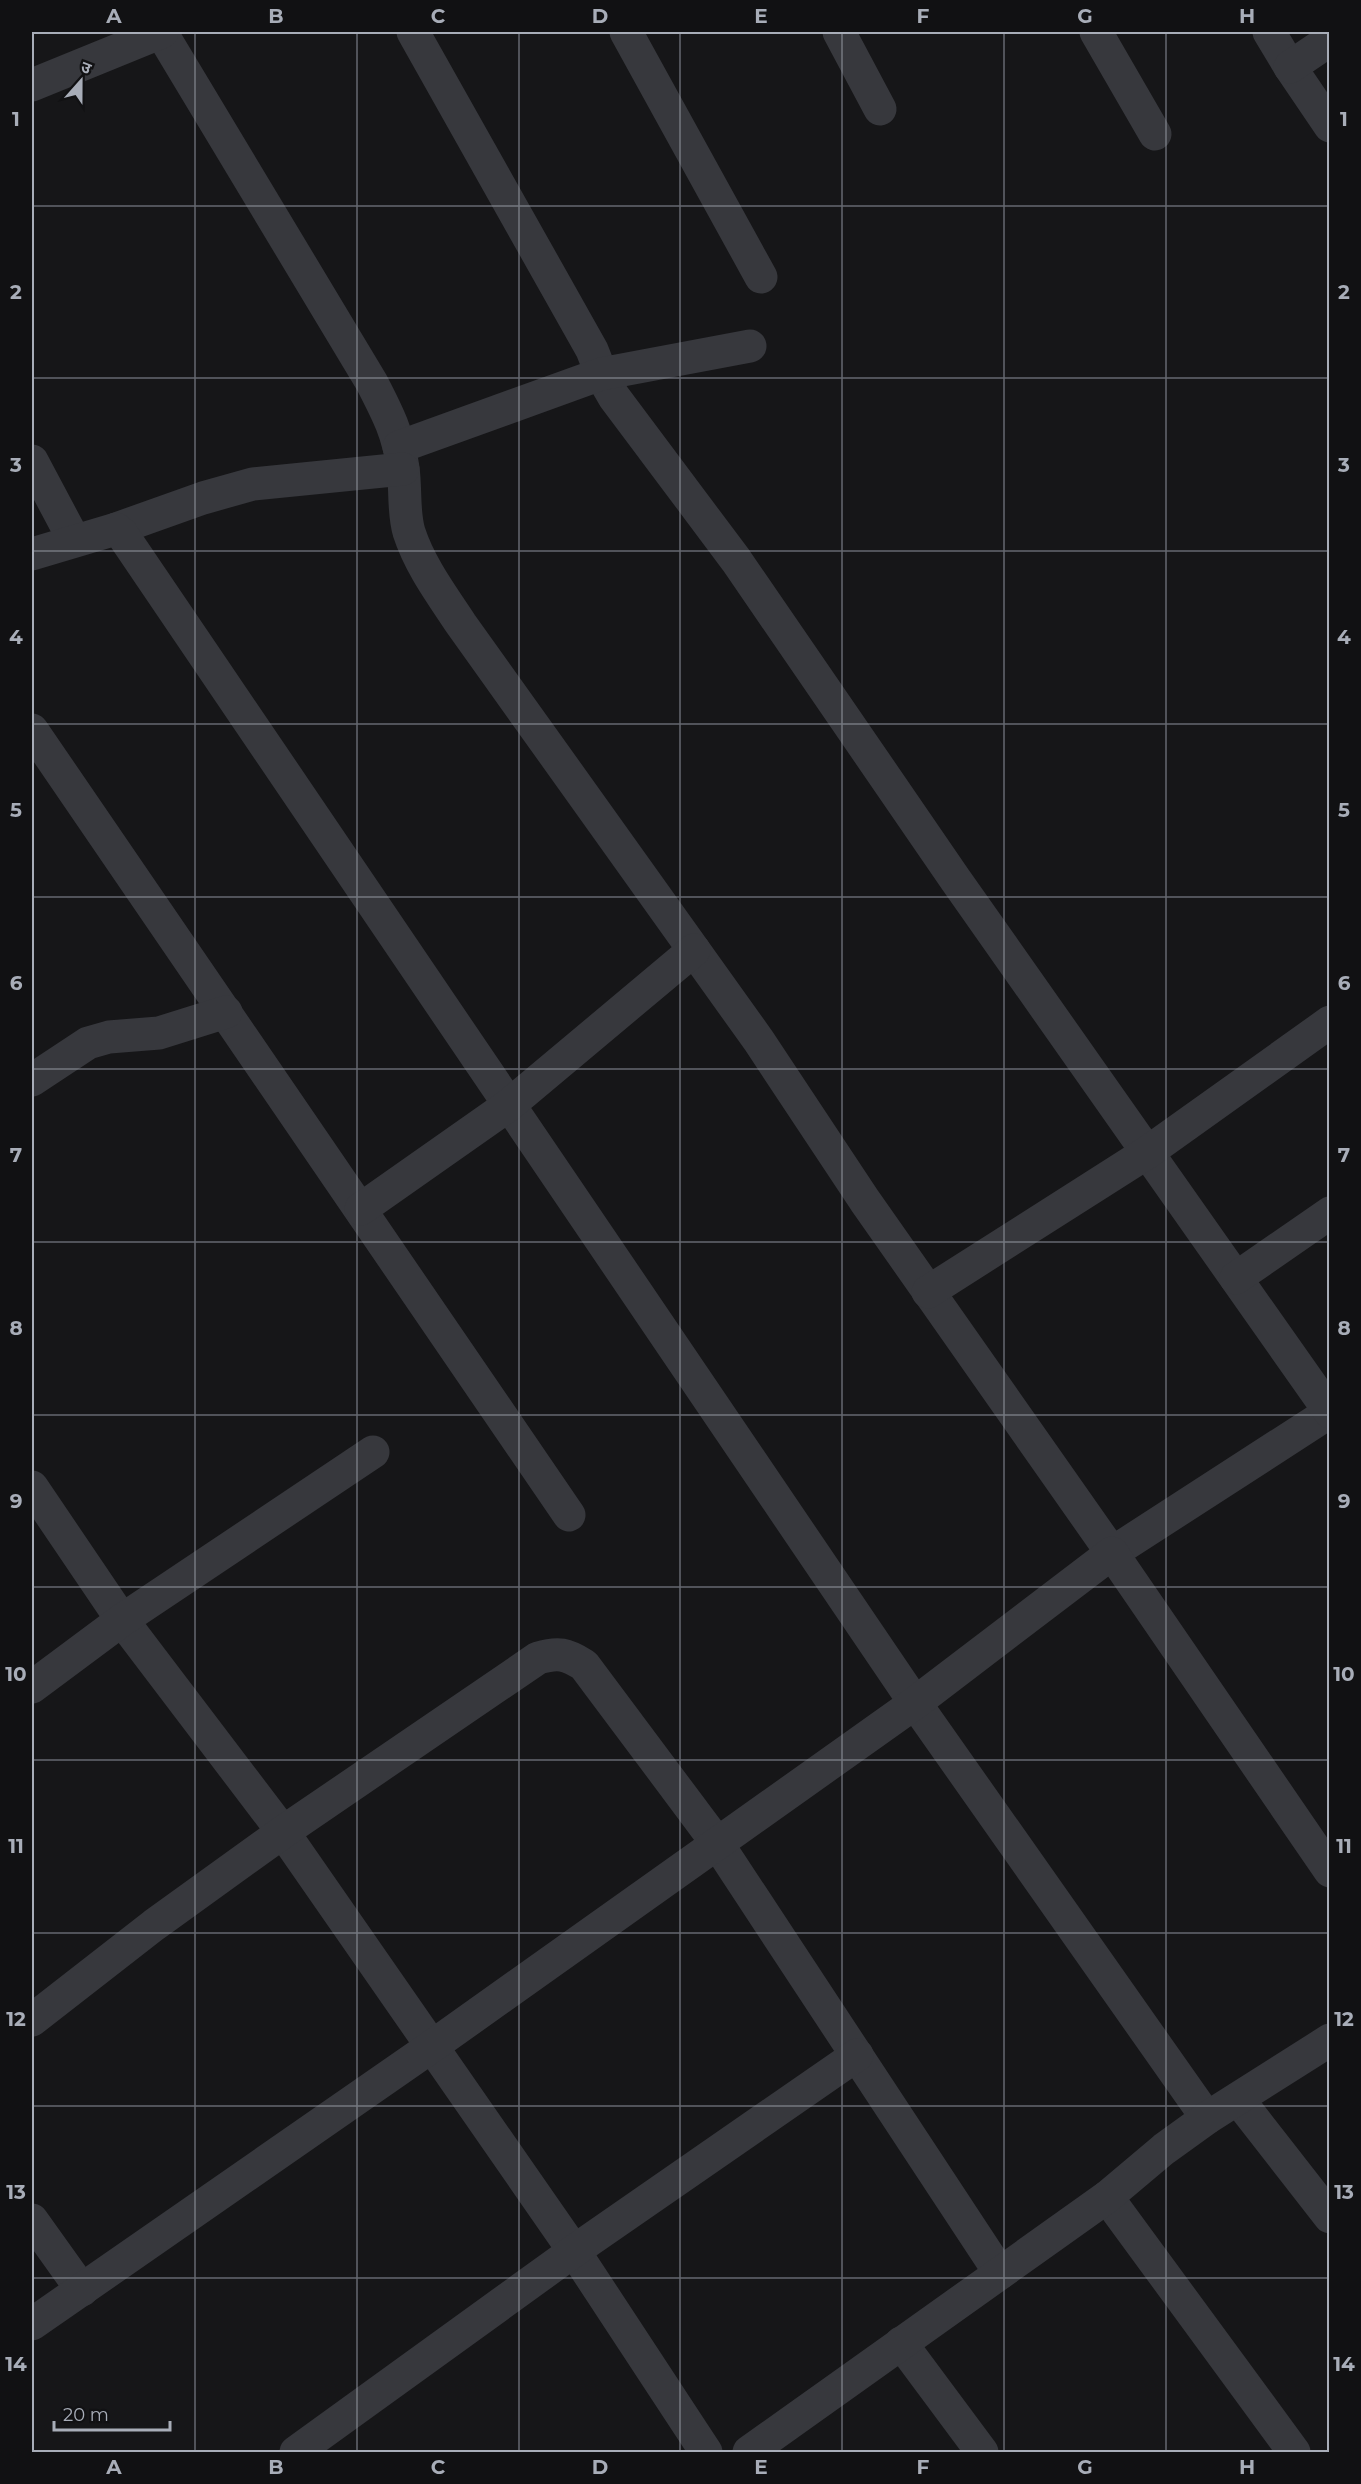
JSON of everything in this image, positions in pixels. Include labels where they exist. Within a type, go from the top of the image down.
[{"type":"street","points":[[32,85],[162,32],[372,383],[394,427],[401,458],[408,529],[416,553],[432,579],[461,624],[759,1041],[928,1292],[1112,1553],[1329,1871]]},
{"type":"street","points":[[32,2324],[431,2047],[915,1703],[1112,1553],[1329,1412],[955,879],[736,560],[614,397],[601,374],[592,350],[413,32]]},
{"type":"street","points":[[626,32],[761,277]]},
{"type":"street","points":[[839,32],[880,109]]},
{"type":"street","points":[[1096,32],[1155,134]]},
{"type":"street","points":[[1269,32],[1329,126]]},
{"type":"street","points":[[1290,67],[1329,40]]},
{"type":"street","points":[[32,554],[253,484],[401,458],[601,374],[750,346]]},
{"type":"street","points":[[32,461],[74,540]]},
{"type":"street","points":[[116,529],[122,534],[915,1703],[1207,2118]]},
{"type":"street","points":[[32,730],[569,1515]]},
{"type":"street","points":[[361,1209],[509,1105],[694,950]]},
{"type":"street","points":[[32,1080],[88,1043],[109,1036],[159,1033],[226,1012]]},
{"type":"street","points":[[928,1292],[1148,1152],[1329,1022]]},
{"type":"street","points":[[1236,1278],[1329,1213]]},
{"type":"street","points":[[32,1687],[122,1620],[373,1452]]},
{"type":"street","points":[[32,1487],[122,1620],[283,1832],[574,2251],[706,2452]]},
{"type":"street","points":[[32,2020],[154,1925],[283,1832],[538,1658],[554,1654],[570,1657],[584,1665],[717,1843],[1000,2273]]},
{"type":"street","points":[[749,2452],[1107,2197],[1164,2149],[1207,2118],[1329,2040]]},
{"type":"street","points":[[296,2452],[574,2251],[857,2055]]},
{"type":"street","points":[[1238,2099],[1329,2217]]},
{"type":"street","points":[[1107,2197],[1294,2452]]},
{"type":"street","points":[[32,2220],[82,2290]]},
{"type":"street","points":[[901,2343],[982,2452]]}]
